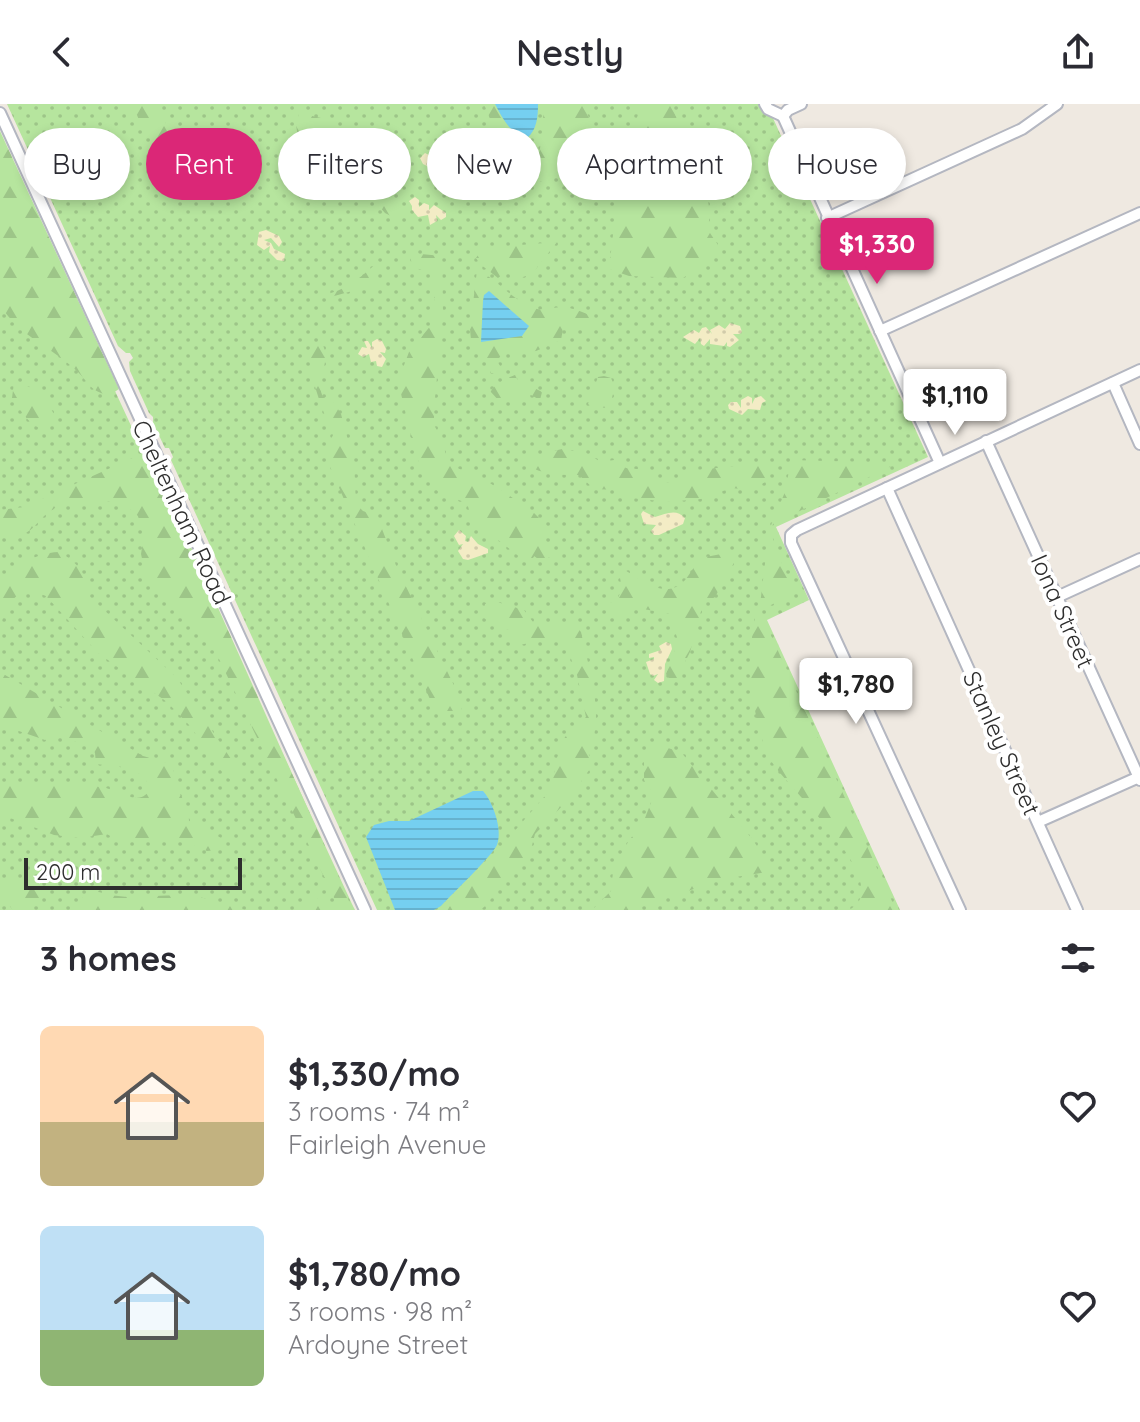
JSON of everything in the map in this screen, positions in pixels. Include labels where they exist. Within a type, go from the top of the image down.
[{"type":"street","points":[[765,104],[768,109],[783,116],[940,463]]},
{"type":"street","points":[[783,116],[801,104]]},
{"type":"street","points":[[827,218],[1022,129],[1057,104]]},
{"type":"street","name":"Cheltenham Road","points":[[0,113],[365,910]]},
{"type":"street","points":[[880,331],[1140,213]]},
{"type":"street","points":[[960,910],[791,543],[791,535],[1140,370]]},
{"type":"street","points":[[1113,383],[1140,444]]},
{"type":"street","name":"Iona Street","points":[[986,441],[1139,779]]},
{"type":"street","name":"Stanley Street","points":[[887,488],[1077,910]]},
{"type":"street","points":[[1057,597],[1140,559]]},
{"type":"street","points":[[1038,822],[1139,779]]},
{"type":"green space","points":[[7,104],[761,104],[777,128],[768,128],[768,200],[810,200],[928,457],[776,527],[809,600],[767,620],[900,910],[377,910],[171,460],[173,457],[169,448],[165,448],[130,371],[129,362],[133,358],[118,346],[51,200],[130,200],[130,128],[24,128],[24,141]]},
{"type":"green space","points":[[121,104],[159,104],[159,111],[168,128],[146,128],[146,138],[137,115],[121,109]]},
{"type":"green space","points":[[484,104],[495,104],[513,128],[494,128]]},
{"type":"green space","points":[[544,104],[584,104],[590,121],[586,128],[557,128],[557,170],[541,181]]},
{"type":"green space","points":[[642,104],[671,104],[684,128],[633,128]]},
{"type":"green space","points":[[299,113],[321,118],[335,128],[296,128]]},
{"type":"green space","points":[[0,131],[24,183],[24,200],[32,200],[119,389],[104,394],[94,389],[68,363],[27,334],[0,305]]},
{"type":"green space","points":[[0,142],[24,200],[27,200],[355,910],[0,910]]},
{"type":"green space","points":[[374,200],[388,200],[404,216],[399,220],[385,213]]},
{"type":"green space","points":[[617,200],[708,200],[708,230],[718,245],[715,257],[683,278],[629,276],[609,269]]},
{"type":"green space","points":[[557,242],[532,274],[520,278],[505,267],[498,278],[476,258],[483,248]]},
{"type":"green space","points":[[410,253],[442,256],[443,315],[434,425],[443,441],[446,456],[457,468],[480,477],[532,511],[548,527],[541,536],[550,545],[550,557],[541,561],[534,556],[529,564],[472,520],[467,503],[439,493],[416,457],[398,381],[409,352],[432,324],[435,291],[432,273],[412,267]]},
{"type":"green space","points":[[379,261],[374,279],[376,288],[363,288],[327,298],[356,280]]},
{"type":"green space","points":[[477,270],[528,306],[574,309],[593,317],[595,326],[563,329],[561,340],[536,351],[502,354],[497,361],[502,369],[497,374],[491,373],[481,351],[471,340]]},
{"type":"green space","points":[[322,344],[326,357],[321,390],[323,397],[331,398],[341,414],[354,463],[356,504],[363,511],[377,516],[397,568],[463,704],[461,711],[435,711],[328,462],[328,445],[333,435],[316,390],[309,353],[311,345]]},
{"type":"green space","points":[[515,375],[542,392],[540,400],[531,395],[500,402],[490,391]]},
{"type":"green space","points":[[598,377],[611,378],[615,387],[609,408],[592,407],[588,404]]},
{"type":"green space","points":[[14,383],[33,389],[46,402],[54,414],[47,429],[31,422],[12,398]]},
{"type":"green space","points":[[562,449],[586,453],[601,462],[614,460],[626,468],[648,470],[661,483],[680,481],[688,471],[774,462],[767,481],[751,490],[731,488],[701,499],[667,502],[625,497],[619,490],[594,489],[579,475],[542,472],[522,461]]},
{"type":"green space","points":[[148,451],[353,910],[296,910],[306,894],[315,896],[329,909],[337,904],[207,634],[156,590],[145,572],[141,554],[144,535],[138,516],[119,499],[102,503],[71,503],[47,513],[26,533],[0,534],[0,510],[24,507]]},
{"type":"green space","points":[[791,460],[898,463],[773,524],[771,533],[793,594],[765,608],[760,605],[769,530],[785,492]]},
{"type":"green space","points":[[741,550],[715,597],[703,604],[690,652],[674,684],[666,674],[678,641],[670,614],[633,607],[624,616],[612,613],[604,605],[617,600],[622,589],[619,572],[623,569],[654,587],[671,589],[686,579],[701,558]]},
{"type":"green space","points":[[59,552],[80,570],[90,597],[177,678],[239,771],[242,781],[233,781],[225,776],[190,726],[167,702],[98,653],[46,596],[26,589],[20,593],[7,607],[0,632],[0,583],[34,558]]},
{"type":"green space","points":[[497,602],[524,610],[536,626],[573,623],[581,632],[596,709],[596,724],[588,753],[594,763],[569,799],[535,834],[530,853],[484,907],[480,910],[446,910],[551,789],[565,737],[586,717],[577,675],[566,645],[555,638],[514,646],[509,630],[497,628],[483,617],[485,604]]},
{"type":"green space","points":[[758,607],[896,910],[849,910],[861,897],[860,879],[849,857],[769,757],[757,722],[752,682],[752,642]]},
{"type":"green space","points":[[0,672],[143,756],[168,763],[177,776],[174,781],[189,821],[221,838],[222,846],[207,851],[186,842],[120,842],[107,834],[80,838],[54,835],[0,814],[0,784],[93,786],[135,798],[150,790],[147,782],[136,772],[96,764],[89,742],[76,742],[59,735],[45,740],[0,722]]},
{"type":"green space","points":[[658,745],[681,752],[753,840],[773,871],[723,879],[632,910],[592,910],[611,891],[613,872],[624,848],[645,818],[654,795],[644,780],[644,754]]},
{"type":"green space","points":[[12,878],[40,884],[47,892],[28,910],[13,910],[6,902],[0,901],[0,879]]},
{"type":"green space","points":[[88,893],[133,897],[192,896],[246,910],[78,910],[78,902]]},
{"type":"sand","points":[[427,154],[427,166],[423,164],[420,158]]},
{"type":"sand","points":[[415,197],[419,200],[419,207],[424,203],[429,205],[429,210],[434,205],[446,213],[446,217],[441,220],[436,215],[437,221],[430,225],[428,215],[418,217],[412,210],[411,200]]},
{"type":"sand","points":[[266,230],[279,236],[282,242],[279,247],[271,238],[264,240],[285,254],[284,261],[277,260],[269,252],[270,246],[264,250],[257,245],[259,232]]},
{"type":"sand","points":[[730,323],[740,326],[742,332],[733,334],[739,340],[730,347],[727,342],[724,346],[710,344],[710,339],[704,346],[700,338],[695,344],[683,337],[694,330],[699,333],[706,327],[712,334],[710,330],[719,325],[725,329]]},
{"type":"sand","points":[[377,339],[386,349],[385,353],[380,352],[386,359],[382,367],[377,366],[376,361],[371,362],[369,354],[363,357],[358,354],[362,347],[367,348],[364,341],[368,341],[372,348],[372,342]]},
{"type":"sand","points":[[748,396],[752,398],[752,404],[755,398],[761,396],[766,401],[760,410],[748,409],[742,415],[729,409],[731,402],[737,402],[741,408],[741,400]]},
{"type":"sand","points":[[643,511],[655,517],[674,512],[685,518],[683,524],[654,535],[651,531],[656,525],[644,524]]},
{"type":"sand","points":[[459,530],[466,536],[465,541],[468,542],[471,536],[488,549],[488,553],[463,559],[458,551],[463,544],[459,545],[454,536]]},
{"type":"sand","points":[[666,642],[671,644],[672,649],[665,664],[664,681],[658,683],[654,680],[658,674],[650,674],[646,662],[654,659],[649,658],[649,654],[661,650],[659,646]]},
{"type":"water","points":[[495,104],[538,104],[534,128],[510,128]]},
{"type":"water","points":[[489,291],[529,326],[522,336],[481,342],[483,301]]},
{"type":"water","points":[[473,791],[483,791],[493,809],[499,832],[494,850],[441,906],[434,910],[395,910],[366,837],[374,825],[409,821]]}]
